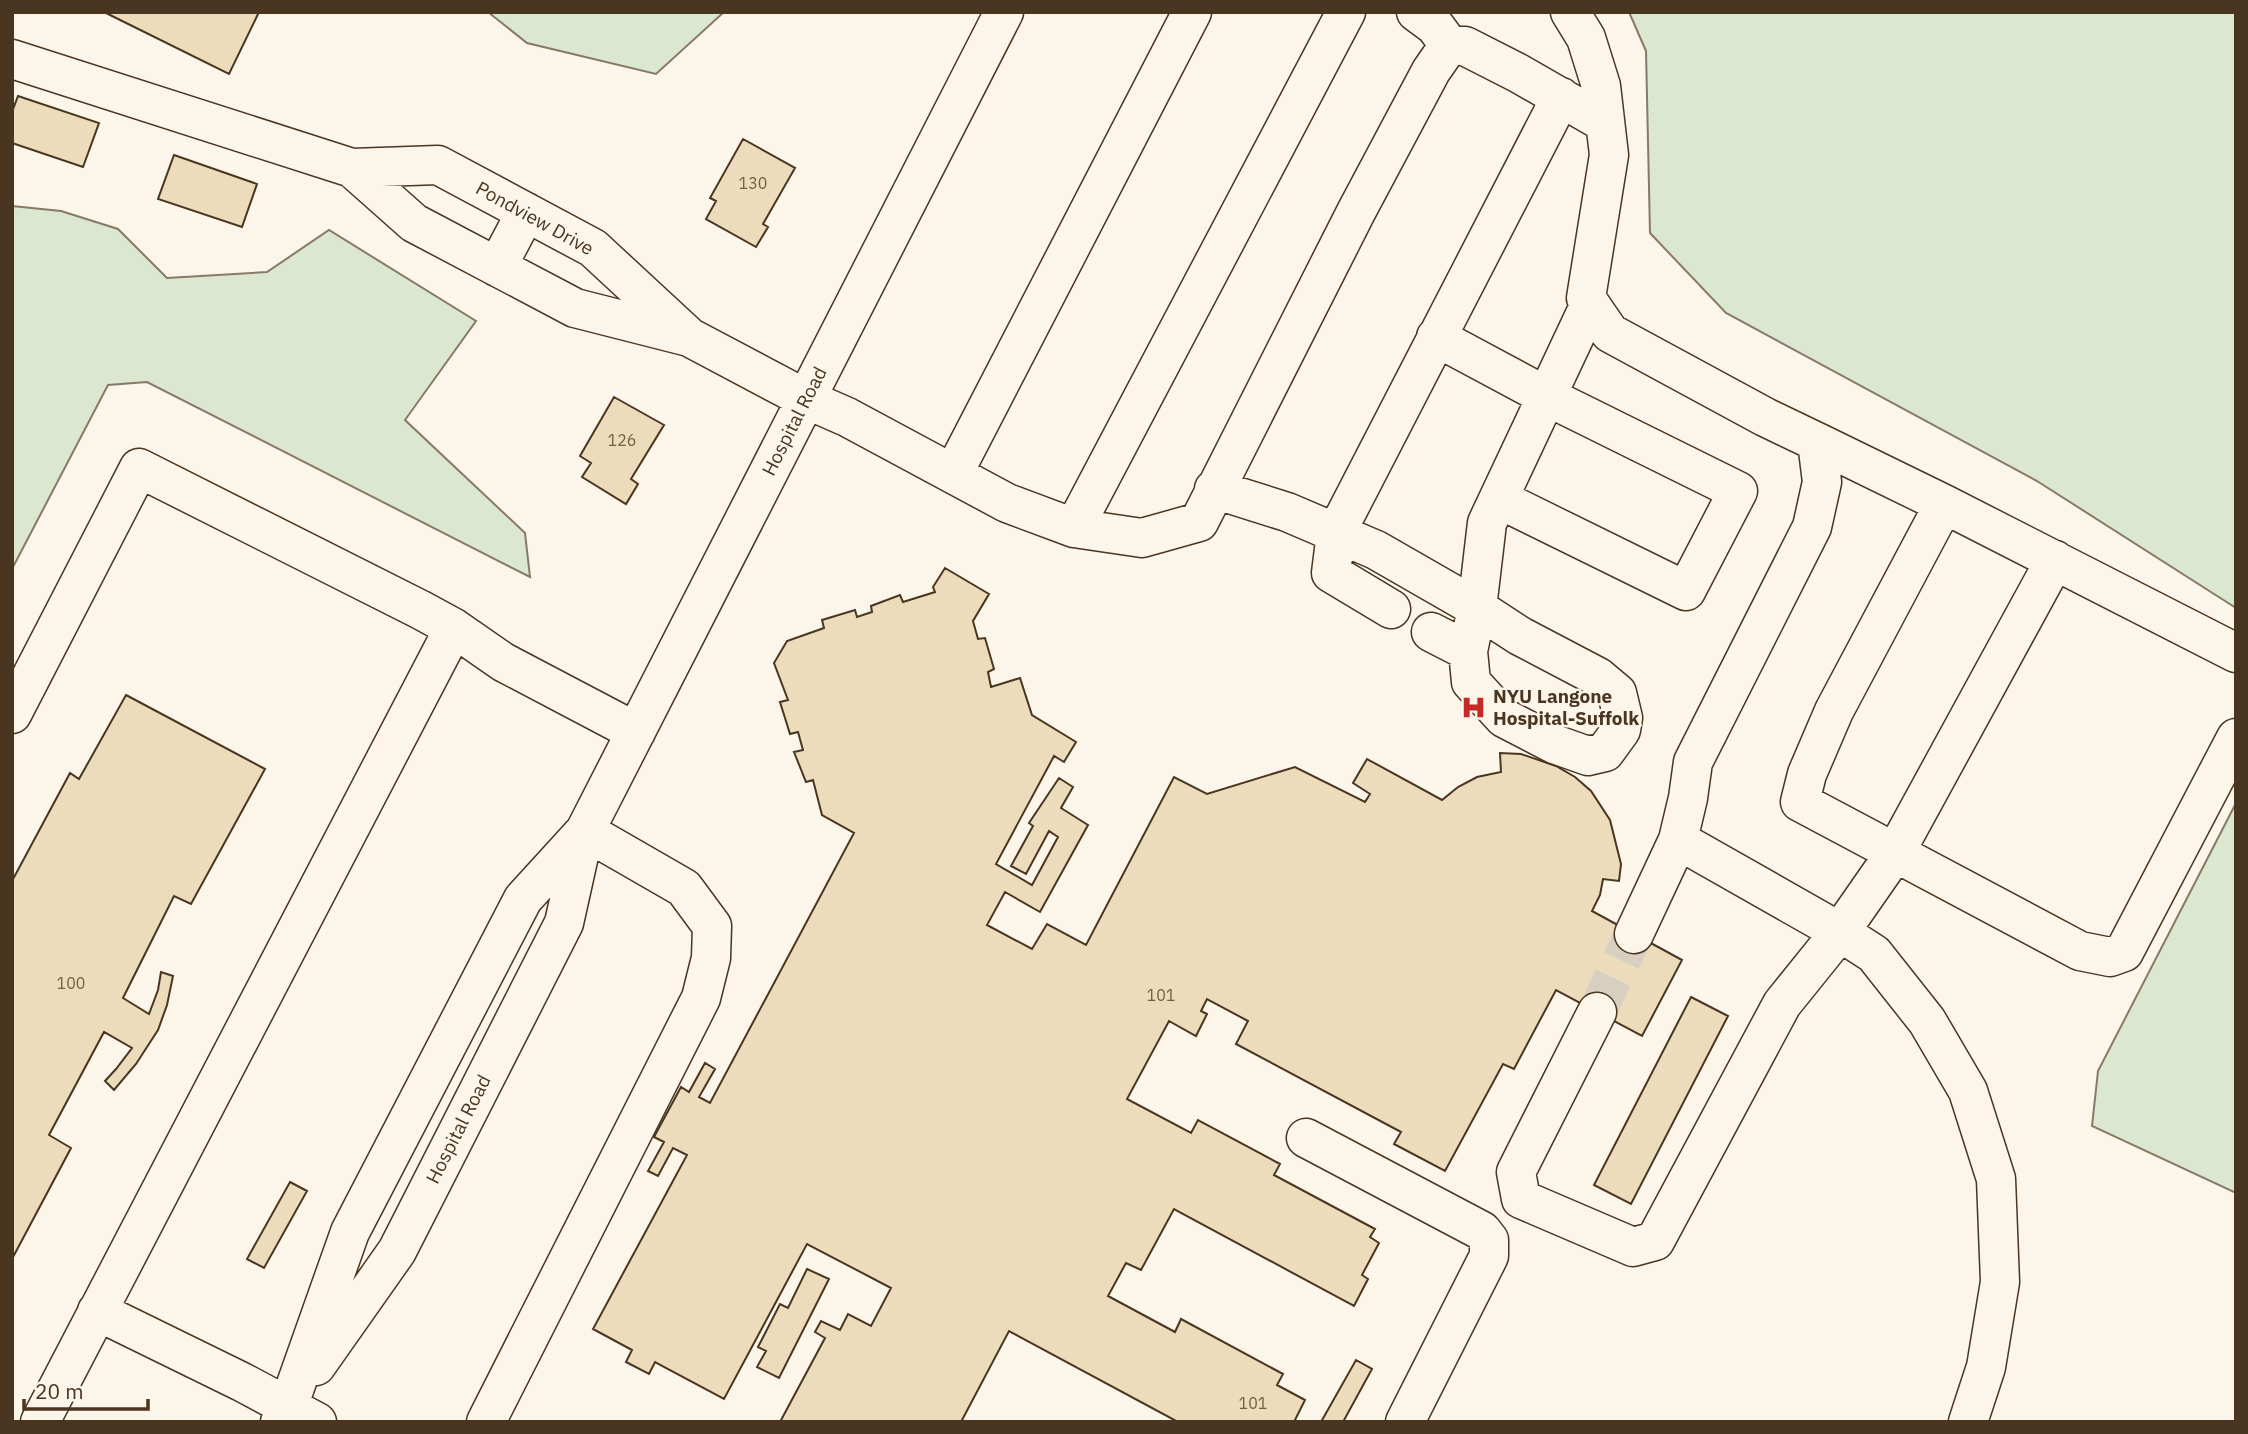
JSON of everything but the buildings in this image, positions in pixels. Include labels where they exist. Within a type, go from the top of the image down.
[{"type":"street","name":"Hospital Road","points":[[295,1417],[397,1251],[564,923],[585,831],[1004,12]]},
{"type":"street","points":[[953,474],[1192,12]]},
{"type":"street","points":[[1074,528],[1346,12]]},
{"type":"street","points":[[1416,12],[1435,26],[1449,45],[1465,46],[1605,123]]},
{"type":"street","points":[[1570,12],[1586,38],[1601,86],[1609,155],[1586,298],[1610,333],[1765,417],[1944,504],[2236,653]]},
{"type":"street","name":"Pondview Drive","points":[[352,168],[414,223],[575,308],[689,337],[806,399],[847,417],[1007,503],[1074,528],[1142,538],[1199,522],[1356,212],[1431,71],[1449,45]]},
{"type":"street","name":"Pondview Drive","points":[[12,58],[352,168],[438,165],[593,248],[689,337]]},
{"type":"street","points":[[1391,609],[1331,573],[1336,533],[1561,97]]},
{"type":"street","points":[[497,267],[526,212]]},
{"type":"street","points":[[1214,489],[1287,512],[1376,550],[1477,607],[1520,636],[1598,677],[1618,694],[1623,718],[1621,730],[1605,752],[1588,756],[1554,744],[1504,718],[1471,682],[1468,651],[1477,607],[1487,523],[1590,304]]},
{"type":"street","points":[[1436,337],[1546,396],[1738,491],[1686,591],[1499,499]]},
{"type":"street","points":[[1634,934],[1678,840],[1693,762],[1812,527],[1822,481],[1816,442]]},
{"type":"street","points":[[12,714],[139,468],[421,610],[503,662],[636,732]]},
{"type":"street","points":[[1944,504],[1834,711],[1807,774],[1800,802],[2080,951],[2110,957],[2124,952],[2236,738]]},
{"type":"street","points":[[1597,1012],[1516,1172],[1521,1199],[1633,1247],[1655,1241],[1782,1004],[1840,932],[1895,853],[2055,560]]},
{"type":"street","points":[[40,1422],[453,628]]},
{"type":"street","points":[[1430,632],[1468,651]]},
{"type":"street","name":"Hospital Road","points":[[295,1417],[350,1232],[523,900],[585,831]]},
{"type":"street","points":[[486,1422],[701,998],[711,958],[712,926],[684,888],[585,831]]},
{"type":"street","points":[[1678,840],[1874,954],[1927,1021],[1968,1091],[1996,1179],[2000,1282],[1986,1367],[1968,1422]]},
{"type":"street","points":[[1306,1138],[1482,1231],[1489,1240],[1489,1256],[1405,1422]]},
{"type":"street","points":[[96,1311],[242,1382],[295,1417]]},
{"type":"green space","points":[[488,12],[724,12],[656,74],[527,43]]},
{"type":"green space","points":[[1629,12],[2236,12],[2236,608],[2037,481],[1726,313],[1650,233],[1646,51]]},
{"type":"green space","points":[[12,206],[61,211],[118,229],[167,278],[267,272],[329,230],[476,321],[405,420],[525,533],[530,577],[147,382],[108,385],[12,569]]},
{"type":"green space","points":[[2236,803],[2236,1193],[2092,1126],[2098,1071]]},
{"type":"tunnel","points":[[1597,1012],[1634,934]]},
{"type":"place","name":"NYU Langone Hospital-Suffolk","points":[[1473,707]]}]
